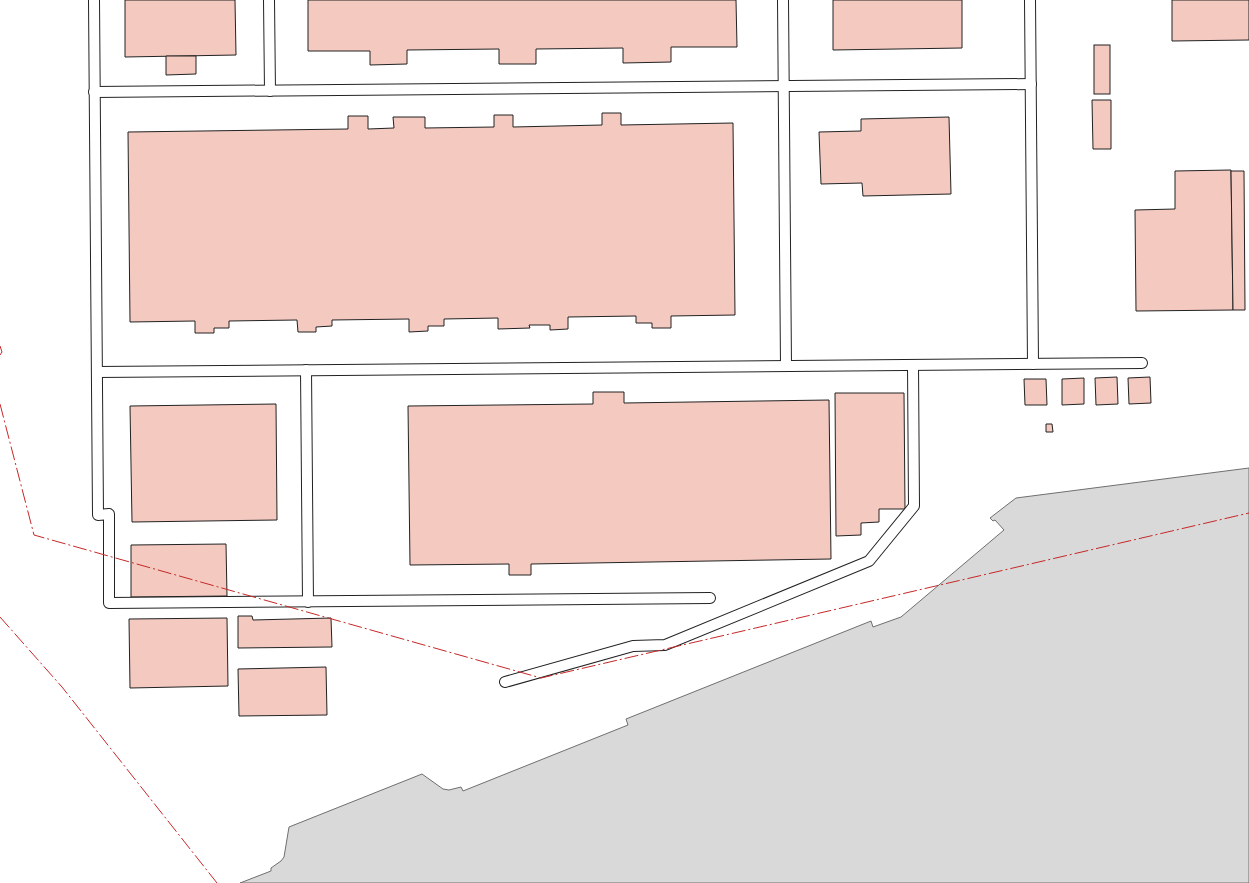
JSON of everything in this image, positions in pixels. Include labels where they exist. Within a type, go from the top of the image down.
[{"type":"lane","points":[[94,0],[98,515],[109,514],[109,604],[710,598]]},
{"type":"lane","points":[[269,0],[270,91]]},
{"type":"lane","points":[[783,0],[786,366]]},
{"type":"lane","points":[[1030,0],[1033,364]]},
{"type":"lane","points":[[94,92],[1031,84]]},
{"type":"lane","points":[[96,372],[1142,363]]},
{"type":"lane","points":[[505,682],[632,646],[665,645],[869,561],[914,506],[913,365]]},
{"type":"lane","points":[[306,370],[308,602]]},
{"type":"shaded area","points":[[1249,468],[1249,883],[240,883],[271,871],[271,868],[281,861],[284,857],[289,827],[422,774],[443,789],[449,790],[461,787],[463,791],[628,725],[626,719],[871,621],[873,627],[901,617],[1004,530],[995,520],[993,521],[990,518],[1016,498]]},
{"type":"building","points":[[125,0],[235,0],[236,55],[125,57]]},
{"type":"building","points":[[308,0],[736,0],[737,47],[671,47],[671,62],[623,63],[623,48],[536,49],[536,64],[499,64],[499,49],[407,50],[407,64],[370,65],[370,51],[308,51]]},
{"type":"building","points":[[833,0],[962,0],[962,48],[833,50]]},
{"type":"building","points":[[1172,0],[1249,0],[1249,40],[1172,41]]},
{"type":"building","points":[[1094,45],[1110,45],[1110,94],[1094,94]]},
{"type":"building","points":[[166,56],[196,56],[196,74],[166,75]]},
{"type":"building","points":[[1092,100],[1111,100],[1111,149],[1093,149]]},
{"type":"building","points":[[602,113],[621,113],[621,125],[733,123],[735,315],[671,316],[671,328],[652,328],[652,323],[636,323],[636,316],[568,317],[568,329],[550,330],[550,325],[529,325],[530,328],[498,329],[498,318],[444,319],[444,326],[428,326],[428,331],[409,332],[409,319],[332,320],[332,326],[316,327],[316,332],[298,332],[297,320],[229,321],[229,328],[214,328],[214,333],[195,333],[195,321],[130,322],[128,132],[348,129],[348,116],[368,116],[368,129],[394,128],[393,117],[425,117],[425,128],[494,127],[494,115],[513,115],[513,127],[602,125]]},
{"type":"building","points":[[949,117],[951,194],[863,196],[862,183],[821,184],[819,132],[861,131],[861,119]]},
{"type":"building","points":[[1231,170],[1233,310],[1136,311],[1135,210],[1175,209],[1175,171]]},
{"type":"building","points":[[1231,171],[1244,171],[1245,310],[1233,310]]},
{"type":"building","points":[[1117,377],[1118,404],[1096,405],[1095,378]]},
{"type":"building","points":[[1150,377],[1151,403],[1129,404],[1128,378]]},
{"type":"building","points":[[1084,378],[1084,404],[1062,405],[1062,379]]},
{"type":"building","points":[[1024,379],[1046,379],[1047,405],[1025,405]]},
{"type":"building","points":[[593,392],[624,392],[624,403],[829,400],[831,559],[531,564],[531,575],[509,575],[509,564],[410,565],[408,406],[593,404]]},
{"type":"building","points":[[835,393],[904,393],[905,509],[879,509],[879,522],[861,523],[861,535],[836,536]]},
{"type":"building","points":[[276,404],[277,520],[132,522],[130,406]]},
{"type":"building","points":[[1046,424],[1052,424],[1053,432],[1046,432]]},
{"type":"building","points":[[226,544],[227,596],[131,597],[131,545]]},
{"type":"building","points":[[238,616],[252,616],[253,620],[331,618],[332,647],[238,648]]},
{"type":"building","points":[[227,618],[228,686],[130,688],[129,619]]},
{"type":"building","points":[[326,667],[327,715],[239,716],[238,669]]},
{"type":"power","points":[[0,346],[2,352],[0,355]]},
{"type":"power","points":[[0,404],[34,535],[541,678],[1249,513]]},
{"type":"power","points":[[0,617],[62,687],[217,883]]}]
